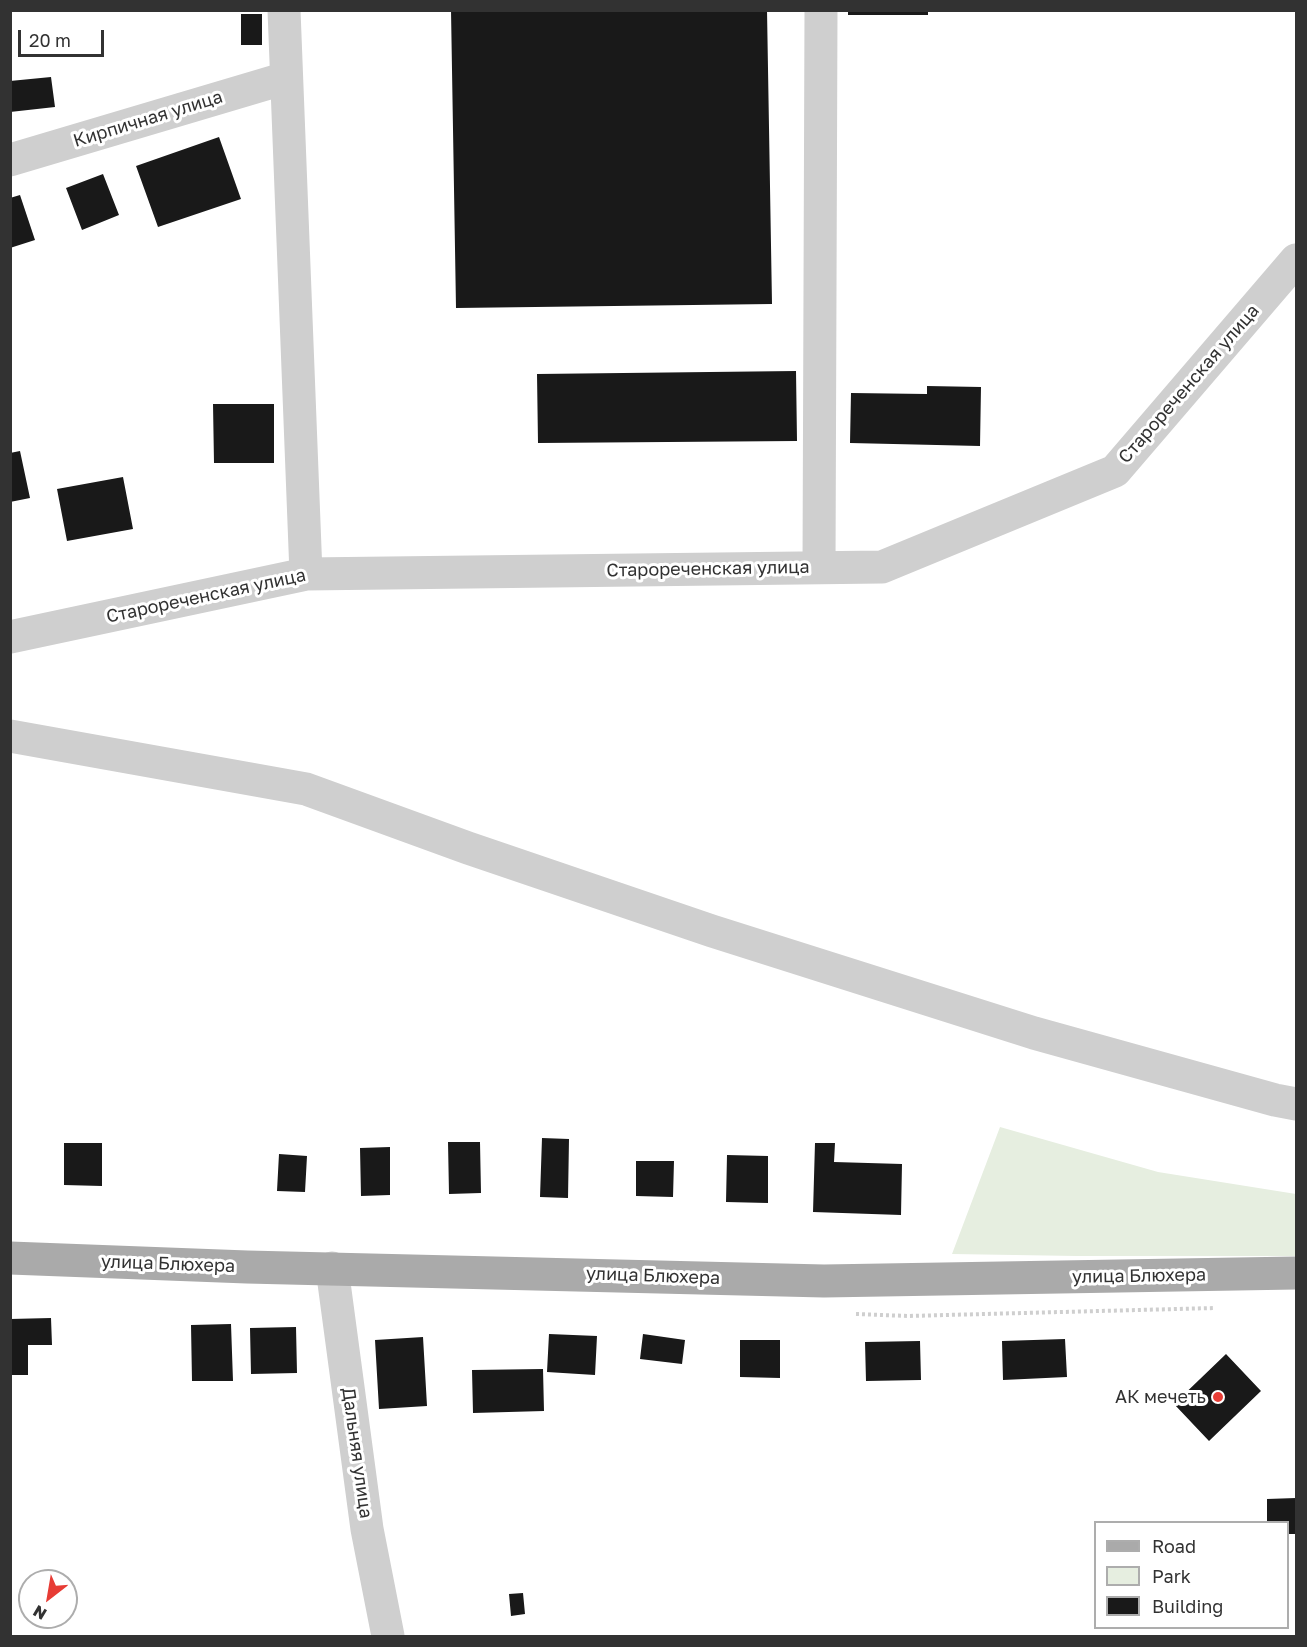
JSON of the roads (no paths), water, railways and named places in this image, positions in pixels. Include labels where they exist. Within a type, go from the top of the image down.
[{"type":"main road","name":"улица Блюхера","points":[[10,1258],[247,1267],[824,1281],[1296,1273]]},
{"type":"street","points":[[284,10],[306,574]]},
{"type":"street","points":[[819,567],[820,10]]},
{"type":"street","name":"Кирпичная улица","points":[[10,160],[286,78]]},
{"type":"street","name":"Старореченская улица","points":[[10,637],[306,574],[882,567],[1115,471],[1296,260]]},
{"type":"street","points":[[10,736],[306,789],[468,849],[723,935],[1034,1033],[1296,1104]]},
{"type":"street","name":"Дальняя улица","points":[[332,1268],[367,1529],[387,1636]]},
{"type":"place","name":"АК мечеть","points":[[1218,1397]]}]
